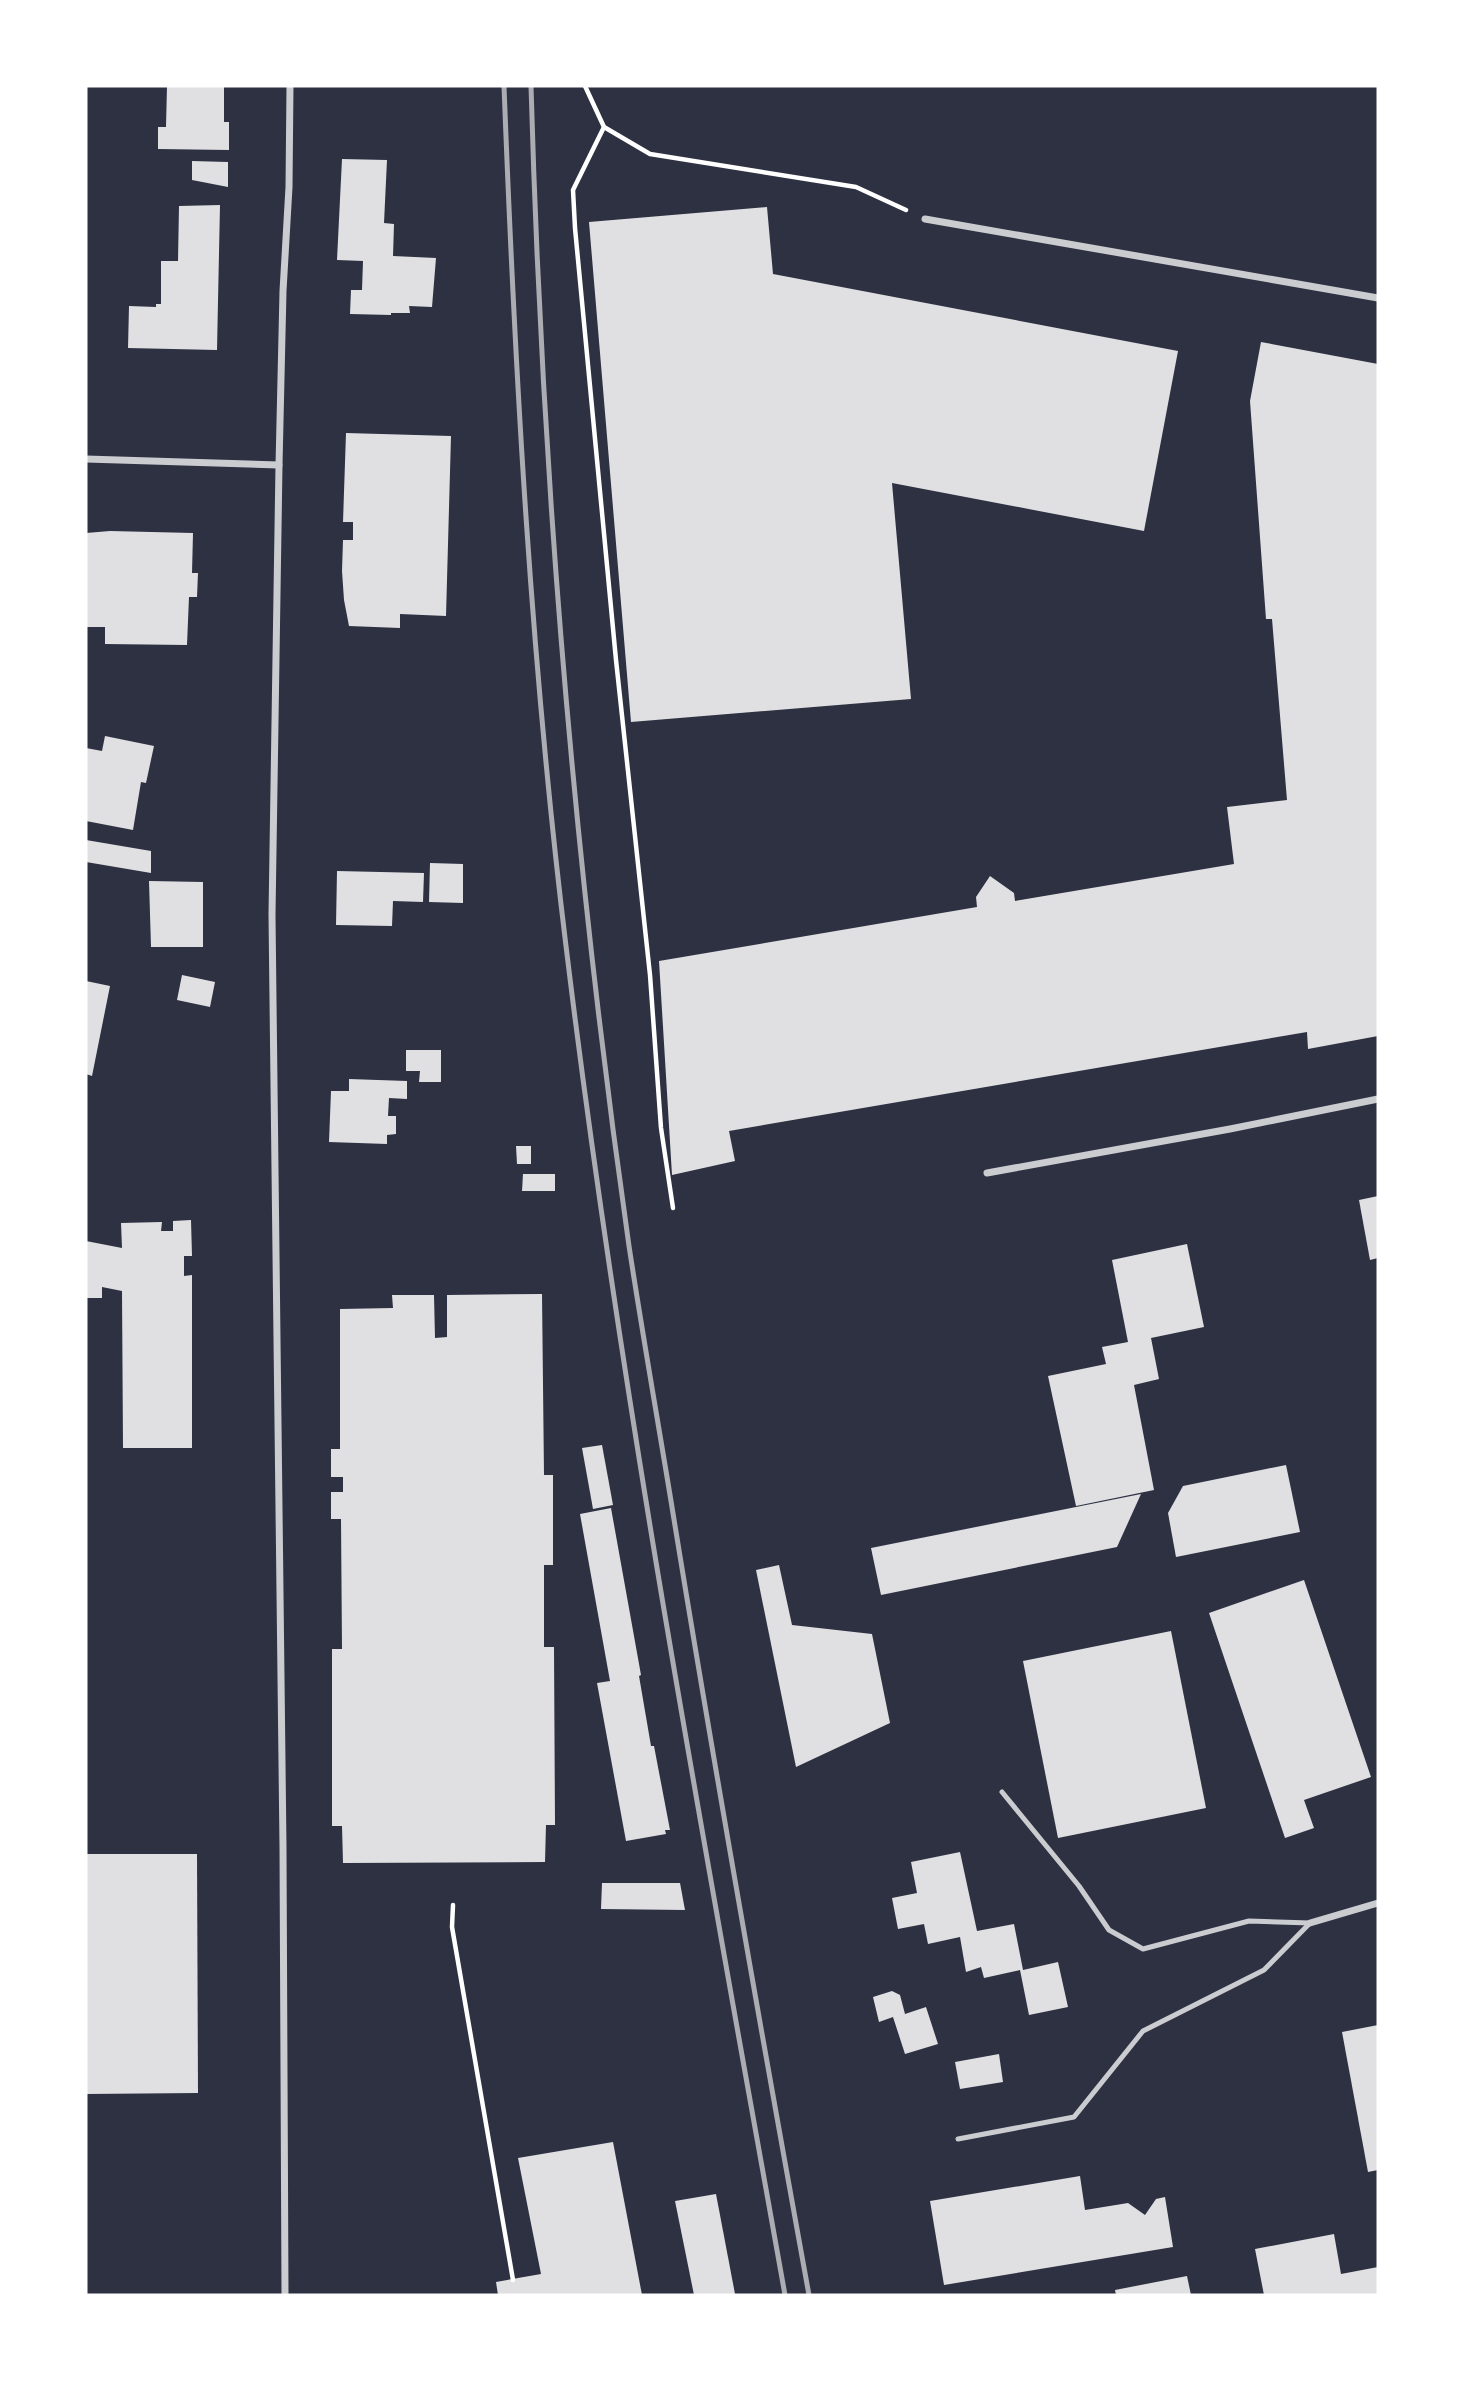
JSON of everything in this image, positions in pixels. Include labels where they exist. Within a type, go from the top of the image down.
[{"type":"street","points":[[285,2295],[283,1847],[272,929],[279,465],[290,86]]},
{"type":"street","points":[[925,219],[1378,298]]},
{"type":"street","points":[[86,459],[279,465]]},
{"type":"street","points":[[987,1174],[1378,1099]]},
{"type":"street","points":[[1310,1923],[1378,1903]]},
{"type":"lane","points":[[1002,1792],[1079,1886],[1109,1930],[1143,1949],[1249,1921],[1310,1923]]},
{"type":"lane","points":[[958,2139],[1074,2117],[1143,2031],[1264,1969],[1310,1923]]},
{"type":"path","points":[[585,86],[604,127],[650,154],[856,187],[925,219]]},
{"type":"path","points":[[604,127],[573,190],[575,228],[617,673],[651,987],[661,1128],[673,1208]]},
{"type":"path","points":[[453,1905],[455,1940],[513,2280]]},
{"type":"building","points":[[167,86],[224,86],[224,122],[229,122],[229,150],[158,149],[158,127],[166,127]]},
{"type":"building","points":[[342,159],[387,160],[384,223],[394,224],[393,256],[436,258],[432,307],[409,306],[410,313],[391,315],[350,314],[351,290],[362,290],[363,261],[337,260]]},
{"type":"building","points":[[192,161],[228,162],[228,187],[192,180]]},
{"type":"building","points":[[220,205],[217,350],[128,348],[129,306],[156,307],[156,304],[161,304],[161,261],[178,261],[179,206]]},
{"type":"building","points":[[767,207],[773,274],[1178,351],[1144,531],[892,483],[911,699],[631,722],[589,222]]},
{"type":"building","points":[[1261,342],[1378,364],[1378,1036],[1308,1049],[1307,1032],[729,1131],[735,1161],[672,1175],[659,961],[977,907],[976,897],[990,876],[1014,893],[1015,901],[1234,864],[1227,807],[1287,800],[1272,619],[1266,619],[1250,401]]},
{"type":"building","points":[[346,433],[451,436],[446,616],[400,614],[400,628],[349,626],[342,571],[343,540],[353,540],[353,522],[343,522]]},
{"type":"building","points":[[86,533],[193,533],[192,573],[198,573],[197,597],[189,597],[187,645],[105,644],[105,627],[86,627]]},
{"type":"building","points":[[105,736],[154,746],[146,783],[141,782],[133,830],[86,821],[86,748],[102,751]]},
{"type":"building","points":[[86,840],[151,851],[151,873],[86,862]]},
{"type":"building","points":[[430,863],[463,864],[463,903],[429,902]]},
{"type":"building","points":[[337,871],[424,873],[423,902],[393,901],[392,926],[336,925]]},
{"type":"building","points":[[149,881],[203,882],[203,947],[151,947]]},
{"type":"building","points":[[182,975],[215,982],[210,1007],[177,1000]]},
{"type":"building","points":[[86,981],[110,986],[92,1076],[86,1074]]},
{"type":"building","points":[[406,1050],[441,1050],[441,1082],[419,1082],[420,1071],[406,1071]]},
{"type":"building","points":[[349,1079],[407,1081],[407,1099],[389,1098],[388,1116],[396,1116],[396,1134],[387,1135],[387,1144],[329,1142],[331,1091],[349,1091]]},
{"type":"building","points":[[516,1146],[531,1146],[531,1164],[517,1164]]},
{"type":"building","points":[[523,1174],[555,1174],[555,1191],[522,1191]]},
{"type":"building","points":[[1378,1196],[1378,1258],[1370,1260],[1359,1200]]},
{"type":"building","points":[[191,1220],[192,1256],[184,1256],[184,1276],[192,1275],[192,1448],[123,1448],[122,1291],[102,1287],[102,1298],[86,1298],[86,1241],[122,1248],[121,1223],[162,1222],[161,1231],[173,1231],[173,1221]]},
{"type":"building","points":[[1187,1244],[1204,1327],[1151,1338],[1159,1379],[1134,1385],[1154,1490],[1076,1506],[1048,1376],[1106,1364],[1102,1347],[1128,1342],[1112,1260]]},
{"type":"building","points":[[542,1294],[544,1475],[553,1475],[553,1565],[544,1565],[544,1647],[554,1647],[555,1825],[546,1825],[545,1862],[343,1863],[342,1826],[332,1826],[332,1649],[342,1649],[341,1519],[331,1519],[331,1492],[343,1492],[343,1477],[331,1477],[331,1449],[340,1449],[340,1309],[393,1308],[392,1295],[434,1295],[435,1338],[447,1337],[447,1295]]},
{"type":"building","points":[[602,1445],[613,1505],[593,1509],[582,1448]]},
{"type":"building","points":[[1286,1465],[1300,1532],[1176,1557],[1168,1513],[1183,1486]]},
{"type":"building","points":[[1141,1494],[1117,1547],[881,1595],[871,1548]]},
{"type":"building","points":[[611,1508],[651,1746],[654,1746],[670,1830],[665,1830],[666,1834],[626,1841],[597,1683],[610,1681],[580,1514]]},
{"type":"building","points":[[779,1565],[792,1625],[872,1634],[890,1723],[796,1767],[756,1570]]},
{"type":"building","points":[[1304,1580],[1371,1777],[1304,1800],[1314,1828],[1285,1838],[1209,1613]]},
{"type":"building","points":[[1171,1631],[1206,1808],[1058,1838],[1023,1661]]},
{"type":"building","points":[[960,1852],[977,1931],[1014,1924],[1023,1970],[1058,1962],[1068,2007],[1029,2015],[1020,1970],[984,1978],[981,1967],[966,1972],[960,1937],[928,1944],[924,1924],[898,1929],[892,1898],[917,1893],[911,1862]]},
{"type":"building","points":[[86,1854],[197,1854],[198,2093],[86,2094]]},
{"type":"building","points":[[602,1883],[680,1883],[685,1910],[601,1909]]},
{"type":"building","points":[[892,1991],[900,1995],[905,2014],[926,2007],[938,2044],[905,2054],[893,2017],[879,2022],[873,1997]]},
{"type":"building","points":[[1378,2025],[1378,2170],[1368,2172],[1342,2032]]},
{"type":"building","points":[[999,2054],[1003,2082],[960,2089],[955,2062]]},
{"type":"building","points":[[613,2142],[642,2295],[498,2295],[496,2282],[541,2274],[518,2158]]},
{"type":"building","points":[[1080,2176],[1085,2210],[1128,2203],[1145,2215],[1156,2199],[1165,2197],[1173,2247],[944,2285],[930,2201]]},
{"type":"building","points":[[716,2194],[735,2294],[694,2295],[675,2201]]},
{"type":"building","points":[[1334,2234],[1341,2274],[1378,2267],[1378,2295],[1264,2295],[1255,2249]]},
{"type":"building","points":[[1187,2276],[1191,2295],[1116,2295],[1115,2290]]},
{"type":"railway","points":[[504,86],[526,517],[543,732],[566,946],[638,1454],[785,2295]]},
{"type":"railway","points":[[531,86],[552,522],[577,813],[609,1102],[634,1278],[687,1600],[809,2295]]}]
